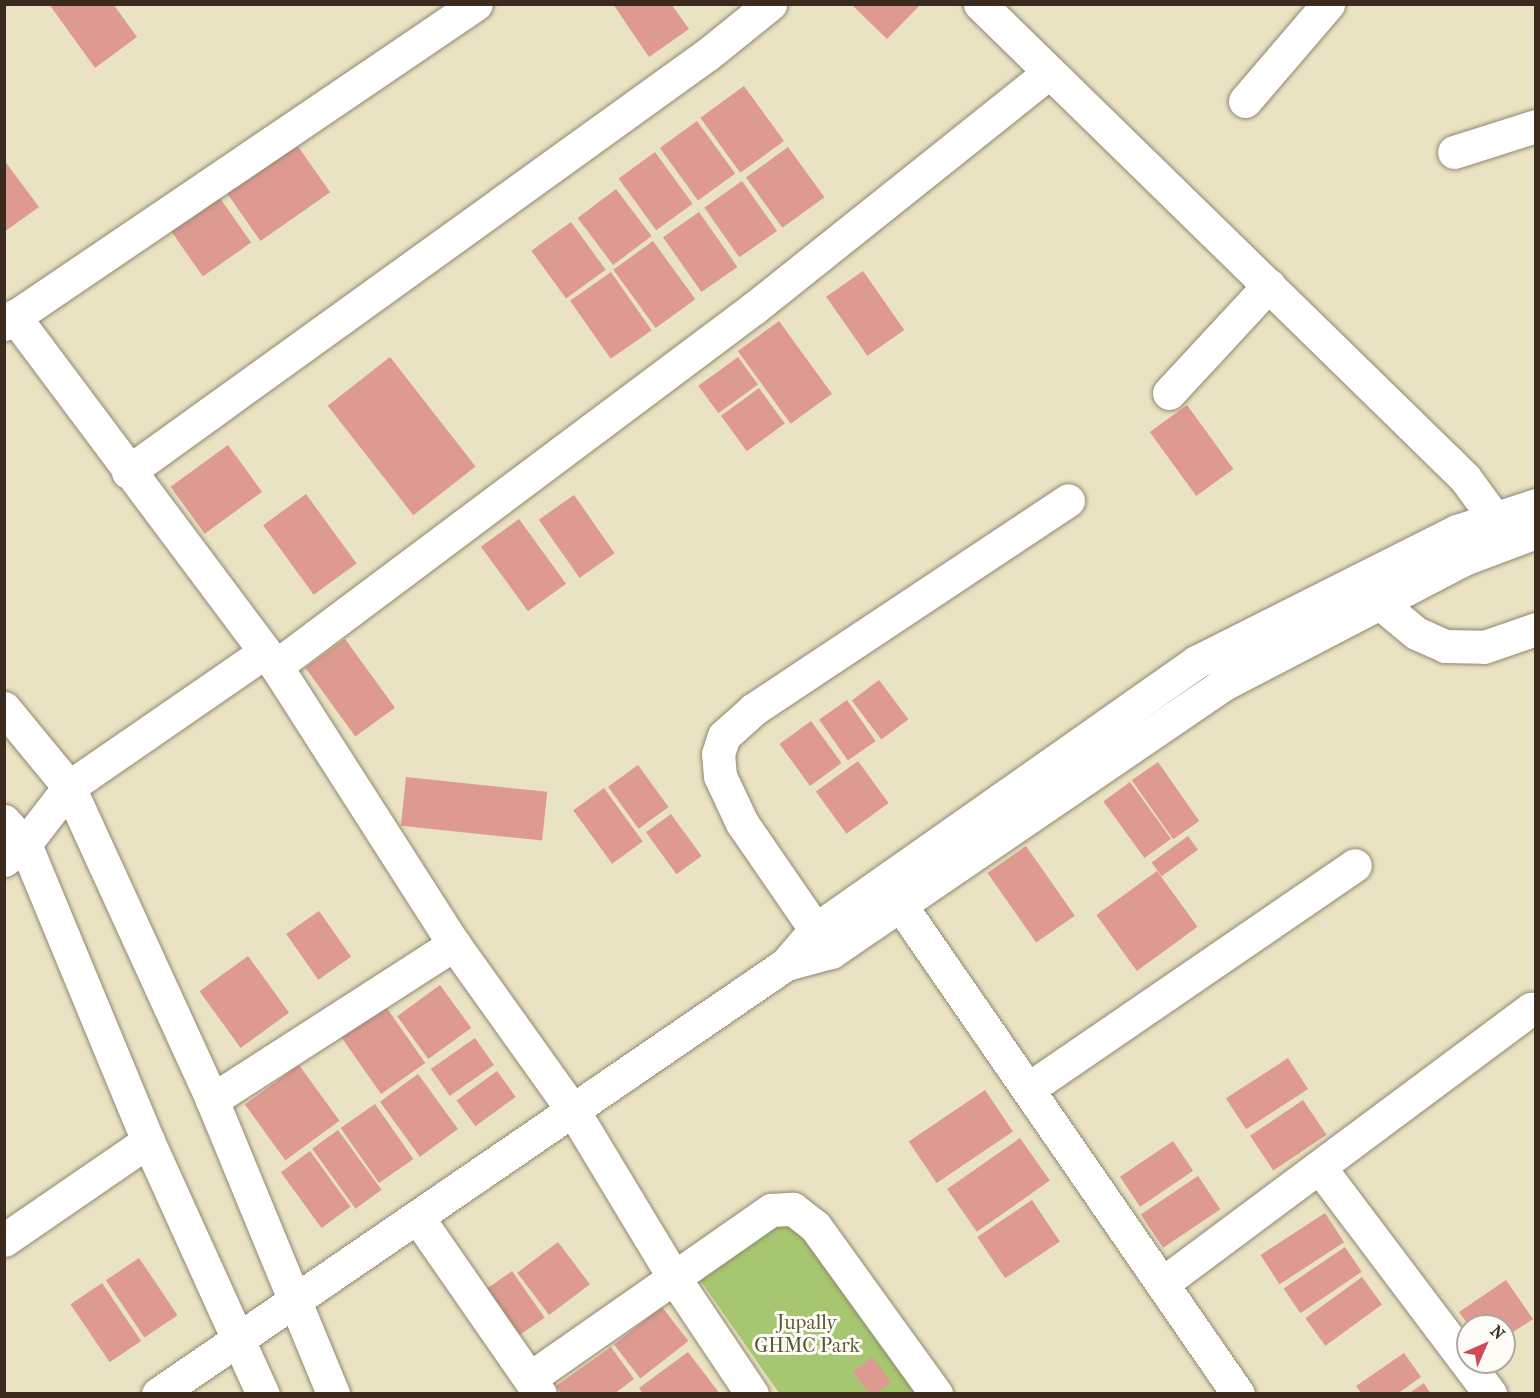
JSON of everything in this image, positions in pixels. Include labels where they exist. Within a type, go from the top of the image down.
[{"type":"street","points":[[476,4],[9,320],[270,659],[454,944],[574,1112],[674,1276],[752,1394]]},
{"type":"street","points":[[128,472],[698,61],[771,4]]},
{"type":"street","points":[[980,4],[1048,73],[1465,477],[1500,530]]},
{"type":"street","points":[[1245,101],[1328,4]]},
{"type":"street","points":[[264,1394],[11,842],[69,787],[270,659],[754,308],[1048,73]]},
{"type":"street","points":[[1454,152],[1536,126]]},
{"type":"street","points":[[1169,393],[1269,285]]},
{"type":"street","points":[[823,941],[738,813],[720,776],[718,754],[724,736],[754,709],[1068,500]]},
{"type":"street","points":[[891,892],[1222,685],[1380,603],[1500,530],[1536,505]]},
{"type":"street","points":[[158,1394],[574,1112],[786,964],[823,941],[1196,662],[1417,550],[1500,530],[1536,532]]},
{"type":"street","points":[[1380,603],[1416,633],[1445,646],[1484,647],[1536,630]]},
{"type":"street","points":[[4,708],[69,787],[212,1100],[333,1394]]},
{"type":"street","points":[[1028,1089],[1355,865]]},
{"type":"street","points":[[891,892],[1162,1282],[1231,1391]]},
{"type":"street","points":[[212,1100],[454,944]]},
{"type":"street","points":[[1162,1282],[1320,1168],[1532,1009]]},
{"type":"street","points":[[4,1240],[148,1141]]},
{"type":"street","points":[[1320,1168],[1490,1394]]},
{"type":"street","points":[[418,1218],[535,1386],[674,1276],[771,1210],[793,1209],[815,1226],[936,1394]]},
{"type":"green space","name":"Jupally GHMC Park","points":[[791,1208],[919,1393],[779,1393],[696,1274]]},
{"type":"building","points":[[49,4],[113,4],[137,37],[95,68]]},
{"type":"building","points":[[613,4],[671,4],[689,29],[649,57]]},
{"type":"building","points":[[851,4],[921,4],[887,39]]},
{"type":"building","points":[[744,86],[784,141],[740,173],[700,118]]},
{"type":"building","points":[[697,121],[735,174],[698,201],[660,148]]},
{"type":"building","points":[[290,135],[330,192],[261,241],[220,184]]},
{"type":"building","points":[[788,147],[824,197],[782,228],[746,178]]},
{"type":"building","points":[[655,152],[693,204],[656,230],[619,178]]},
{"type":"building","points":[[4,160],[39,207],[4,232]]},
{"type":"building","points":[[742,181],[777,231],[739,257],[704,207]]},
{"type":"building","points":[[616,189],[652,236],[613,265],[578,218]]},
{"type":"building","points":[[215,191],[251,243],[203,276],[167,225]]},
{"type":"building","points":[[699,212],[737,267],[701,292],[663,237]]},
{"type":"building","points":[[571,222],[606,270],[566,299],[531,251]]},
{"type":"building","points":[[653,241],[695,299],[656,328],[613,270]]},
{"type":"building","points":[[863,271],[904,330],[867,356],[826,297]]},
{"type":"building","points":[[611,272],[652,330],[611,359],[570,301]]},
{"type":"building","points":[[779,321],[832,394],[791,424],[738,351]]},
{"type":"building","points":[[390,357],[476,467],[413,515],[328,406]]},
{"type":"building","points":[[738,357],[758,385],[718,413],[698,386]]},
{"type":"building","points":[[759,388],[785,424],[747,451],[721,416]]},
{"type":"building","points":[[1187,405],[1233,469],[1196,496],[1150,432]]},
{"type":"building","points":[[228,445],[262,492],[205,534],[171,487]]},
{"type":"building","points":[[306,494],[357,564],[314,595],[263,525]]},
{"type":"building","points":[[574,495],[615,553],[580,578],[539,520]]},
{"type":"building","points":[[519,519],[566,584],[528,611],[481,547]]},
{"type":"building","points":[[345,639],[395,708],[355,737],[305,668]]},
{"type":"building","points":[[879,680],[908,719],[881,740],[852,700]]},
{"type":"building","points":[[847,700],[876,741],[848,760],[819,720]]},
{"type":"building","points":[[811,721],[842,763],[810,786],[779,744]]},
{"type":"building","points":[[858,761],[889,803],[846,834],[816,792]]},
{"type":"building","points":[[1158,762],[1199,821],[1173,839],[1132,780]]},
{"type":"building","points":[[638,765],[669,807],[639,829],[608,787]]},
{"type":"building","points":[[406,777],[547,792],[542,841],[401,826]]},
{"type":"building","points":[[1130,782],[1171,839],[1144,858],[1103,801]]},
{"type":"building","points":[[604,788],[643,841],[612,864],[573,810]]},
{"type":"building","points":[[671,814],[702,856],[676,874],[646,832]]},
{"type":"building","points":[[1188,836],[1198,850],[1162,876],[1152,862]]},
{"type":"building","points":[[1026,846],[1075,916],[1036,943],[987,873]]},
{"type":"building","points":[[1157,871],[1198,927],[1137,971],[1096,915]]},
{"type":"building","points":[[319,911],[351,957],[318,980],[286,934]]},
{"type":"building","points":[[248,956],[289,1013],[241,1048],[199,991]]},
{"type":"building","points":[[440,985],[471,1028],[428,1059],[397,1016]]},
{"type":"building","points":[[384,1004],[425,1063],[381,1094],[340,1035]]},
{"type":"building","points":[[475,1038],[494,1065],[450,1096],[431,1069]]},
{"type":"building","points":[[1288,1058],[1308,1089],[1246,1129],[1226,1098]]},
{"type":"building","points":[[299,1065],[340,1121],[285,1160],[245,1104]]},
{"type":"building","points":[[497,1071],[516,1097],[475,1126],[457,1100]]},
{"type":"building","points":[[418,1074],[458,1129],[420,1157],[380,1102]]},
{"type":"building","points":[[985,1090],[1013,1131],[937,1183],[909,1141]]},
{"type":"building","points":[[1303,1100],[1326,1135],[1273,1171],[1250,1136]]},
{"type":"building","points":[[375,1104],[413,1159],[379,1183],[341,1128]]},
{"type":"building","points":[[338,1130],[381,1190],[356,1209],[312,1149]]},
{"type":"building","points":[[1020,1138],[1050,1181],[977,1232],[947,1189]]},
{"type":"building","points":[[1173,1141],[1193,1171],[1140,1207],[1120,1177]]},
{"type":"building","points":[[310,1151],[351,1207],[321,1228],[281,1172]]},
{"type":"building","points":[[1198,1176],[1220,1209],[1163,1248],[1141,1215]]},
{"type":"building","points":[[1032,1200],[1060,1241],[1005,1278],[977,1237]]},
{"type":"building","points":[[1325,1213],[1344,1242],[1279,1284],[1260,1255]]},
{"type":"building","points":[[558,1242],[590,1284],[549,1315],[517,1273]]},
{"type":"building","points":[[1345,1247],[1362,1272],[1300,1313],[1284,1288]]},
{"type":"building","points":[[139,1258],[178,1315],[144,1338],[106,1280]]},
{"type":"building","points":[[512,1271],[545,1318],[518,1337],[485,1290]]},
{"type":"building","points":[[1362,1277],[1382,1305],[1325,1346],[1305,1318]]},
{"type":"building","points":[[1506,1280],[1533,1319],[1516,1330],[1516,1314],[1460,1314],[1459,1312]]},
{"type":"building","points":[[102,1283],[141,1341],[110,1362],[70,1304]]},
{"type":"building","points":[[662,1307],[688,1341],[640,1378],[614,1345]]},
{"type":"building","points":[[611,1347],[634,1379],[614,1394],[562,1394],[556,1386]]},
{"type":"building","points":[[688,1352],[720,1394],[643,1394],[639,1388]]},
{"type":"building","points":[[1404,1353],[1421,1377],[1397,1394],[1362,1394],[1356,1386]]},
{"type":"building","points":[[872,1357],[891,1382],[876,1394],[870,1394],[853,1372]]},
{"type":"building","points":[[1424,1383],[1431,1394],[1408,1394]]}]
